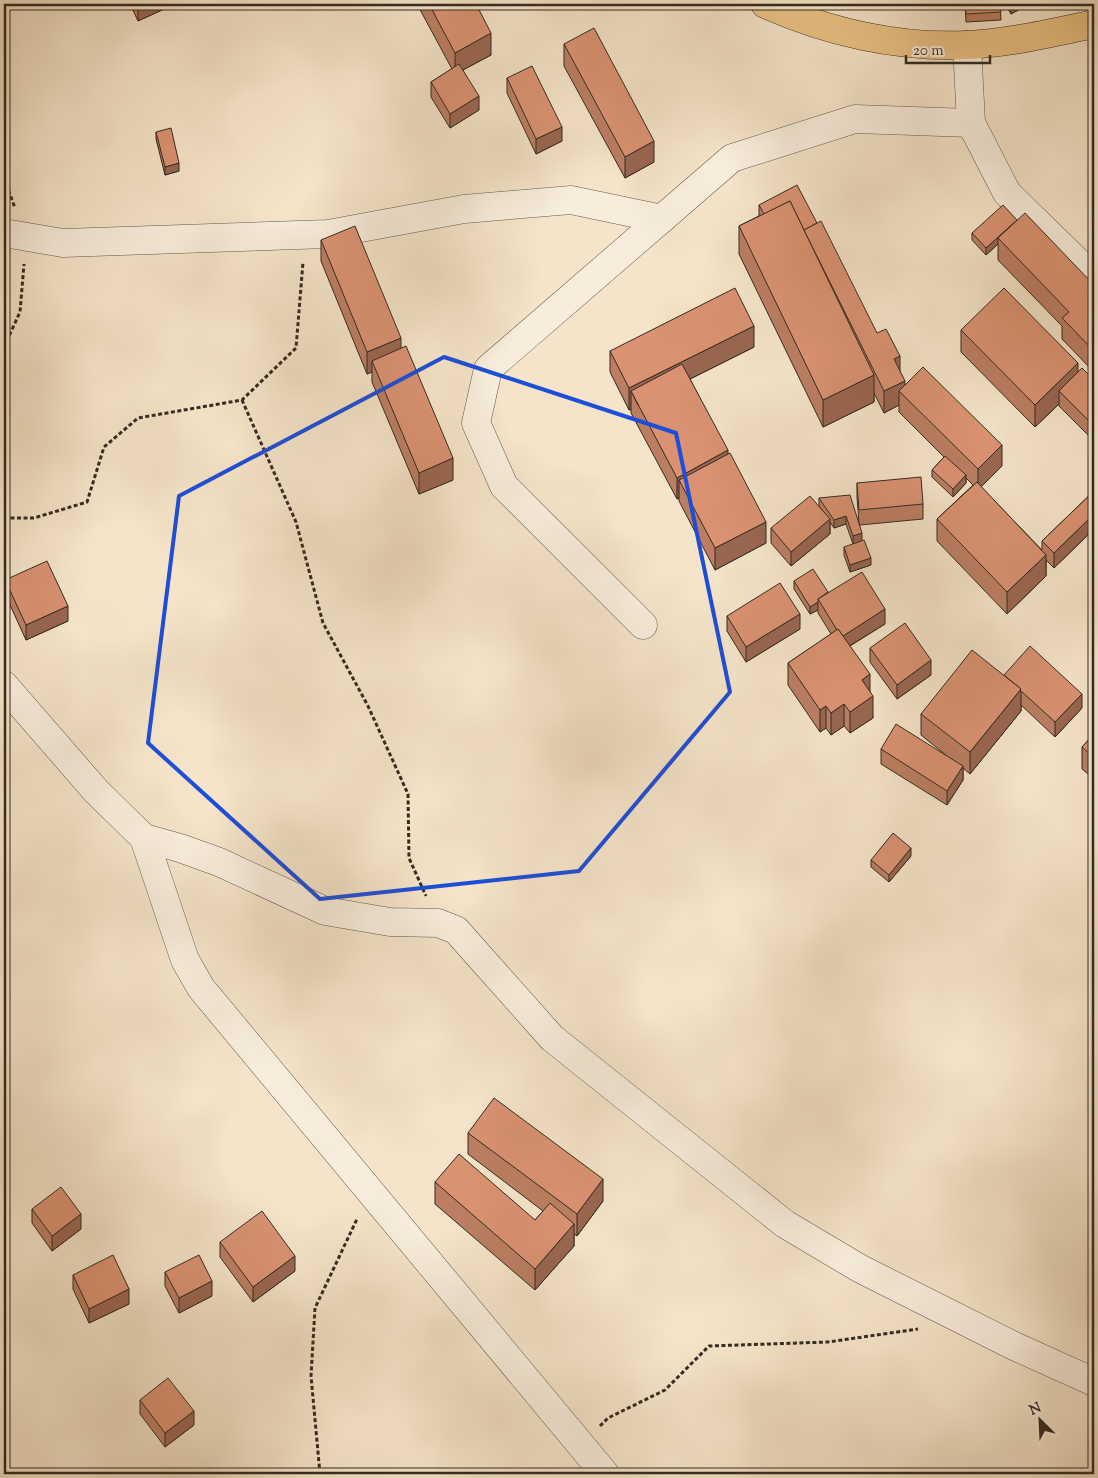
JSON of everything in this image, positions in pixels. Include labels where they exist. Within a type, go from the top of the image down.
[{"type":"main road","points":[[765,4],[789,15],[865,38],[941,45],[967,45],[1033,37],[1094,24]]},
{"type":"street","points":[[967,45],[971,123],[1007,193],[1094,278]]},
{"type":"street","points":[[643,625],[504,486],[476,422],[488,368],[732,158],[855,119],[971,123]]},
{"type":"street","points":[[4,233],[63,243],[328,234],[464,209],[571,200],[662,219]]},
{"type":"street","points":[[4,685],[96,792],[144,838],[185,960],[201,988],[604,1474]]},
{"type":"street","points":[[144,838],[219,862],[325,912],[390,922],[438,923],[456,930],[552,1038],[785,1224],[859,1268],[1014,1346],[1094,1382]]},
{"type":"path","points":[[4,518],[34,518],[87,502],[104,447],[138,418],[242,400],[296,348],[305,235]]},
{"type":"path","points":[[242,400],[296,522],[323,623],[368,706],[408,794],[409,858],[438,923]]},
{"type":"path","points":[[320,1474],[311,1376],[315,1308],[370,1191]]},
{"type":"path","points":[[581,1446],[608,1418],[665,1390],[709,1346],[828,1342],[920,1329]]},
{"type":"highlighted area","points":[[444,357],[676,433],[730,692],[579,871],[320,899],[148,743],[179,496]]},
{"type":"building","points":[[429,4],[476,4],[491,33],[455,53]]},
{"type":"building","points":[[965,4],[1000,4],[1001,12],[966,14]]},
{"type":"building","points":[[594,28],[654,141],[625,157],[564,44]]},
{"type":"building","points":[[459,64],[479,96],[450,114],[431,82]]},
{"type":"building","points":[[532,66],[562,127],[536,139],[507,78]]},
{"type":"building","points":[[171,128],[179,163],[165,167],[156,132]]},
{"type":"building","points":[[797,185],[817,223],[804,230],[790,201],[764,214],[759,205]]},
{"type":"building","points":[[790,201],[874,375],[823,400],[739,226]]},
{"type":"building","points":[[1003,205],[1017,220],[986,248],[972,233]]},
{"type":"building","points":[[1025,213],[1094,285],[1094,351],[1062,318],[1069,312],[998,238]]},
{"type":"building","points":[[821,221],[877,333],[886,329],[900,356],[894,359],[905,381],[884,391],[804,230]]},
{"type":"building","points":[[355,226],[401,338],[367,352],[321,240]]},
{"type":"building","points":[[735,288],[754,326],[629,388],[610,351]]},
{"type":"building","points":[[1004,288],[1078,363],[1035,405],[961,330]]},
{"type":"building","points":[[406,346],[453,458],[419,473],[372,361]]},
{"type":"building","points":[[682,364],[728,450],[677,478],[631,391]]},
{"type":"building","points":[[923,367],[1002,445],[978,469],[899,391]]},
{"type":"building","points":[[1082,368],[1094,380],[1094,426],[1059,391]]},
{"type":"building","points":[[730,453],[766,522],[715,548],[679,480]]},
{"type":"building","points":[[945,456],[966,475],[953,489],[932,470]]},
{"type":"building","points":[[921,477],[923,504],[859,510],[857,483]]},
{"type":"building","points":[[977,482],[1046,555],[1007,592],[937,519]]},
{"type":"building","points":[[1094,491],[1094,514],[1054,553],[1042,541]]},
{"type":"building","points":[[850,495],[862,533],[853,536],[846,516],[834,520],[819,498]]},
{"type":"building","points":[[810,496],[830,519],[791,552],[771,528]]},
{"type":"building","points":[[864,540],[871,558],[850,565],[844,547]]},
{"type":"building","points":[[47,561],[68,606],[26,625],[5,580]]},
{"type":"building","points":[[813,569],[828,592],[810,607],[794,581]]},
{"type":"building","points":[[862,572],[885,609],[843,636],[837,630],[818,599]]},
{"type":"building","points":[[780,583],[800,614],[746,647],[727,616]]},
{"type":"building","points":[[905,623],[931,660],[897,685],[870,648]]},
{"type":"building","points":[[838,629],[870,674],[862,680],[873,696],[850,712],[844,704],[831,713],[826,706],[820,710],[788,663]]},
{"type":"building","points":[[1030,646],[1082,694],[1055,722],[1004,675]]},
{"type":"building","points":[[972,650],[1021,689],[970,752],[921,714]]},
{"type":"building","points":[[896,724],[963,766],[947,791],[881,749]]},
{"type":"building","points":[[1094,734],[1094,758],[1082,747]]},
{"type":"building","points":[[893,833],[911,848],[889,875],[871,860]]},
{"type":"building","points":[[494,1098],[603,1179],[577,1214],[468,1133]]},
{"type":"building","points":[[459,1154],[535,1220],[550,1203],[574,1224],[535,1269],[435,1182]]},
{"type":"building","points":[[61,1187],[81,1214],[52,1236],[32,1209]]},
{"type":"building","points":[[262,1211],[295,1256],[253,1287],[220,1242]]},
{"type":"building","points":[[113,1255],[129,1289],[89,1309],[73,1275]]},
{"type":"building","points":[[199,1255],[212,1281],[179,1298],[165,1272]]},
{"type":"building","points":[[168,1378],[194,1411],[165,1433],[140,1400]]}]
